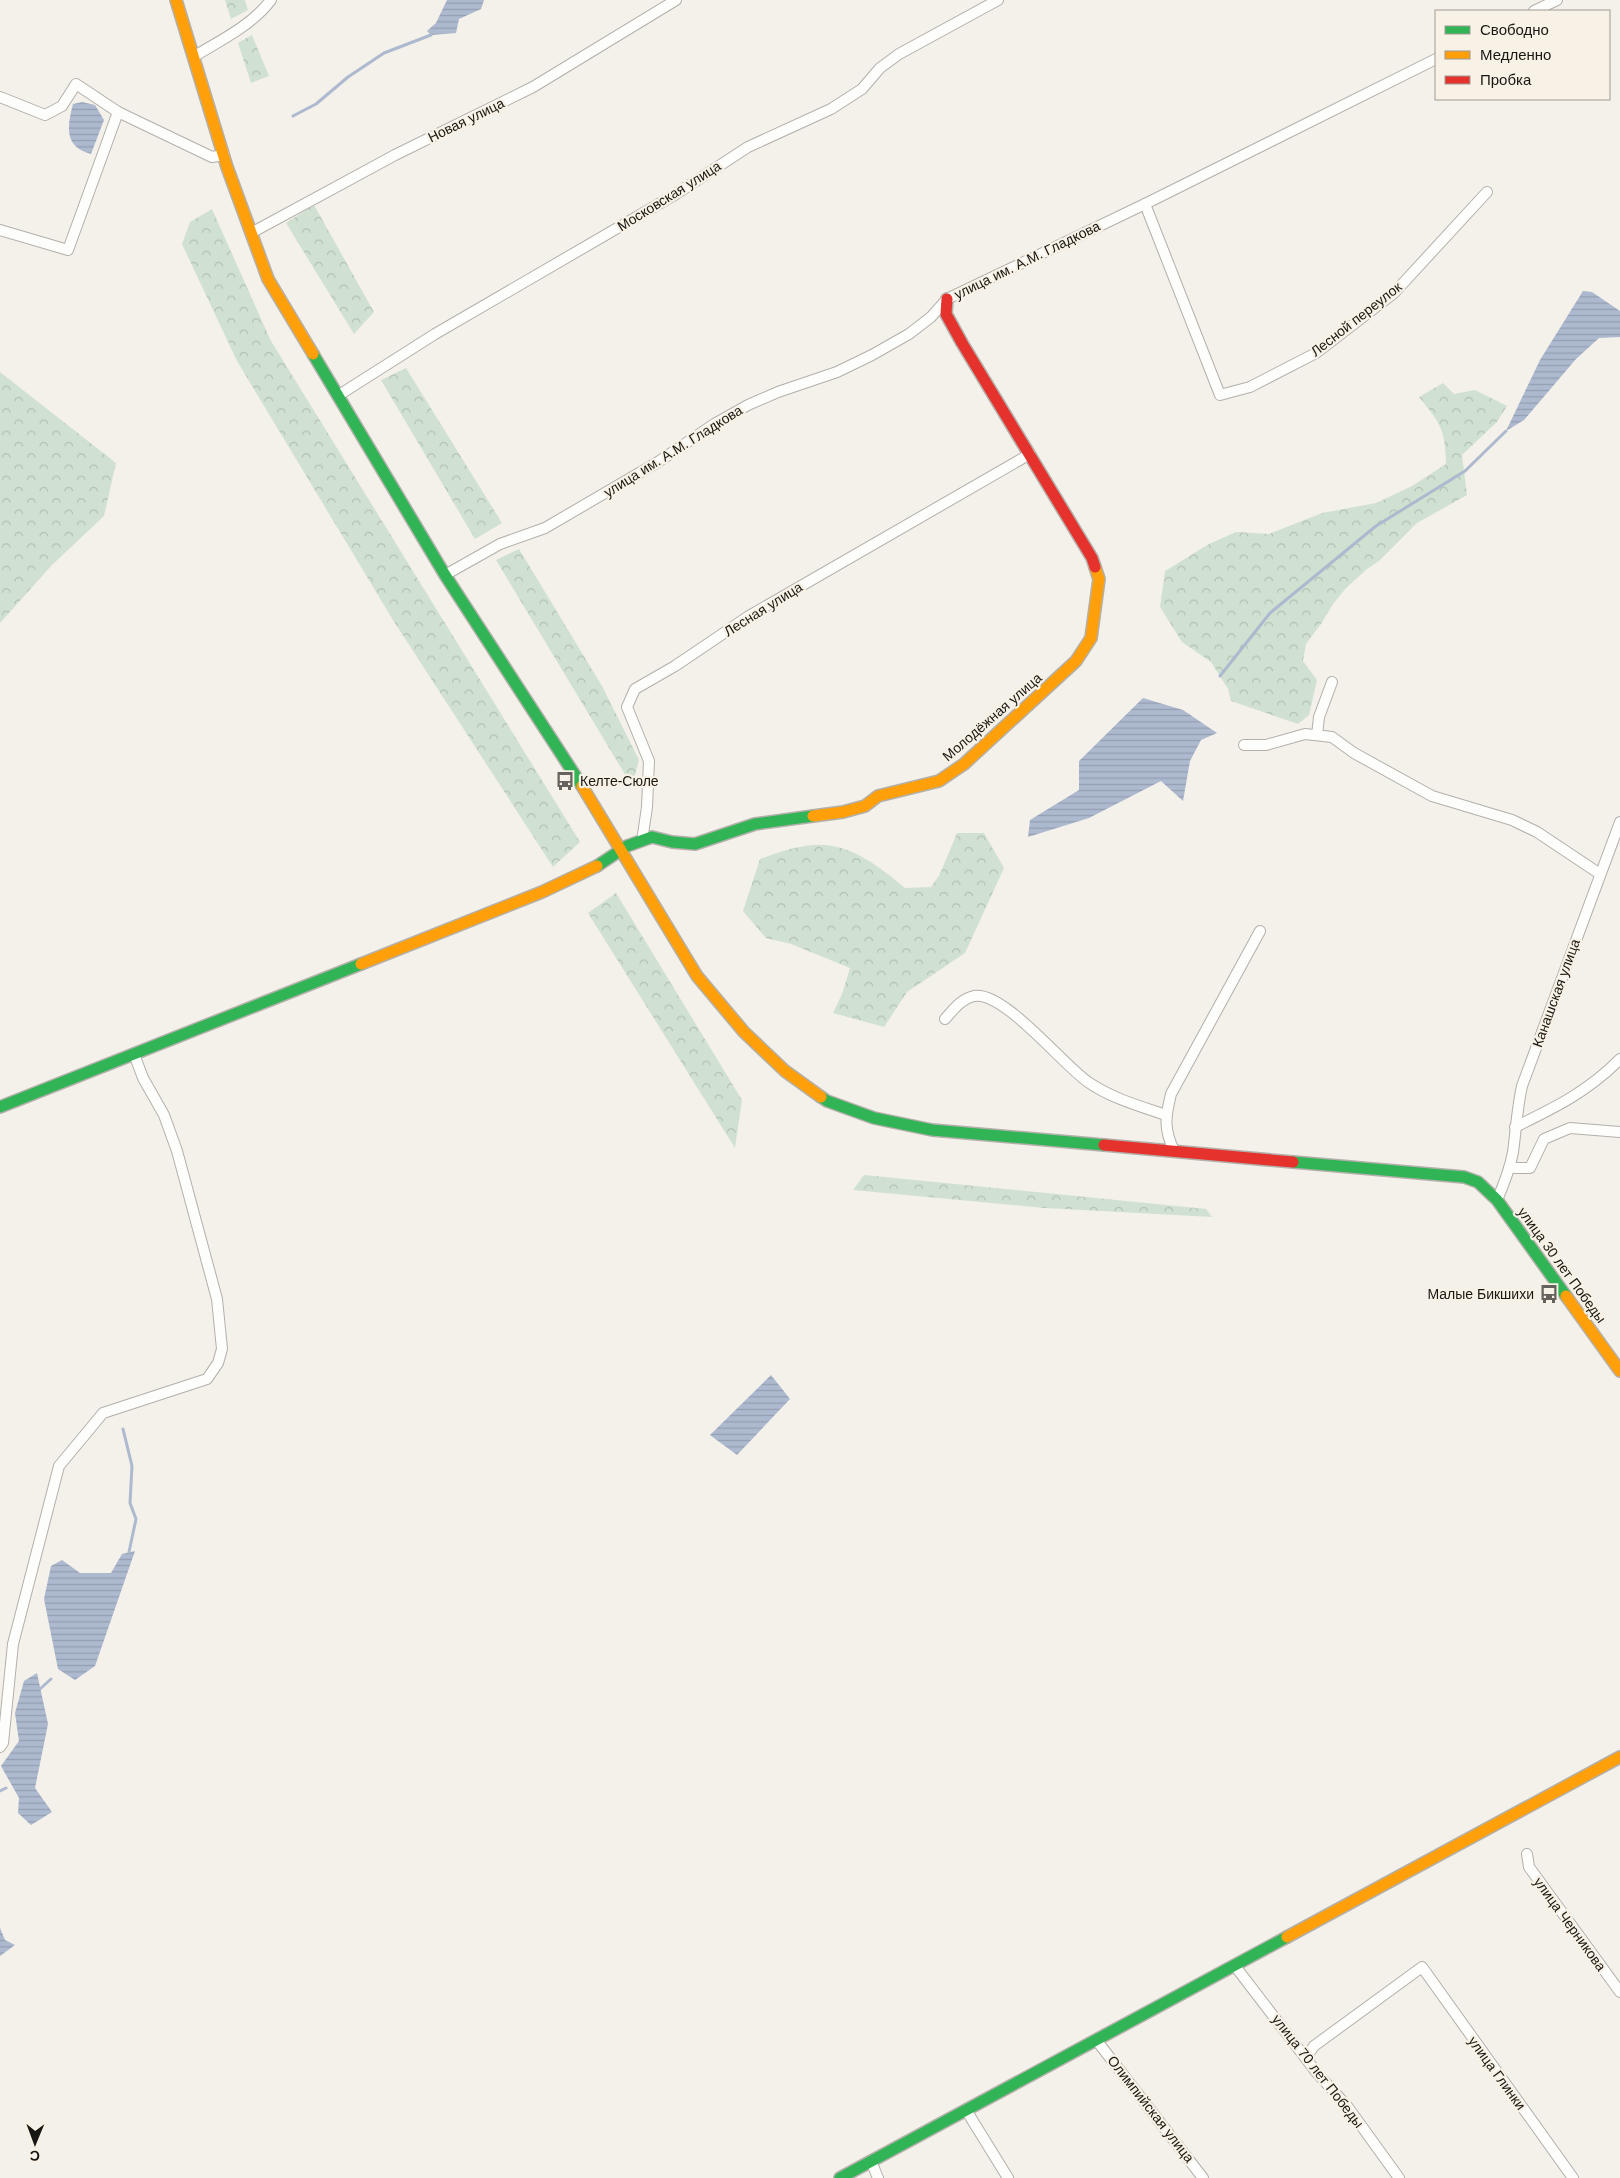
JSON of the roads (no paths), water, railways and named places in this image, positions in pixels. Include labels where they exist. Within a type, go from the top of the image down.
[{"type":"street","name":"улица 30 лет Победы","points":[[176,0],[224,155],[268,279],[317,363],[340,395],[446,575],[576,776],[697,976],[744,1032],[785,1071],[827,1101],[874,1118],[932,1130],[1464,1176],[1478,1182],[1497,1200],[1620,1371]]},
{"type":"street","points":[[193,57],[247,25],[271,0]]},
{"type":"street","name":"Новая улица","points":[[251,233],[395,155],[533,87],[676,0]]},
{"type":"street","name":"Московская улица","points":[[340,395],[435,334],[676,194],[748,147],[831,109],[862,89],[880,68],[899,54],[998,0]]},
{"type":"street","points":[[1536,10],[1557,0]]},
{"type":"street","name":"улица им. А.М. Гладкова","points":[[446,575],[500,544],[545,528],[658,462],[716,423],[748,405],[778,392],[837,372],[872,355],[909,334],[931,318],[947,299],[1145,204],[1435,60]]},
{"type":"street","points":[[0,98],[45,115],[62,106],[76,84],[118,112],[212,157],[224,155]]},
{"type":"street","points":[[0,230],[68,250],[118,112]]},
{"type":"street","name":"Лесной переулок","points":[[1145,204],[1220,395],[1250,387],[1316,353],[1394,293],[1487,192]]},
{"type":"street","name":"Молодёжная улица","points":[[0,1107],[542,892],[598,866],[626,846],[652,838],[694,844],[755,824],[843,812],[865,806],[878,796],[939,781],[964,764],[1076,661],[1092,638],[1099,579],[1092,558],[946,314],[947,299]]},
{"type":"street","name":"Лесная улица","points":[[642,841],[647,807],[649,760],[627,707],[635,689],[675,666],[749,616],[837,563],[1030,454]]},
{"type":"street","points":[[1317,735],[1319,717],[1332,682]]},
{"type":"street","points":[[1244,745],[1266,745],[1305,734],[1332,737],[1354,753],[1432,796],[1512,820],[1537,832],[1600,874]]},
{"type":"street","name":"Канашская улица","points":[[1497,1200],[1509,1168],[1522,1086],[1620,822]]},
{"type":"street","points":[[1174,1152],[1167,1135],[1166,1115],[1175,1087],[1260,931]]},
{"type":"street","points":[[945,1019],[959,1003],[975,996],[987,996],[1016,1015],[1089,1083],[1111,1095],[1166,1115]]},
{"type":"street","points":[[0,1747],[3,1743],[13,1644],[59,1466],[104,1414],[207,1379],[218,1363],[222,1349],[217,1299],[177,1150],[164,1116],[143,1078],[134,1054]]},
{"type":"street","points":[[1515,1127],[1561,1105],[1607,1073],[1620,1059]]},
{"type":"street","points":[[1509,1168],[1530,1168],[1544,1138],[1570,1128],[1620,1132]]},
{"type":"street","points":[[840,2178],[1236,1966],[1620,1757]]},
{"type":"street","name":"улица Черникова","points":[[1527,1854],[1528,1867],[1620,1992]]},
{"type":"street","name":"улица 70 лет Победы","points":[[1236,1966],[1317,2073],[1347,2106],[1399,2178]]},
{"type":"street","name":"улица Глинки","points":[[1306,2057],[1314,2046],[1422,1967],[1573,2178]]},
{"type":"street","name":"Олимпийская улица","points":[[1097,2041],[1203,2178]]},
{"type":"street","points":[[966,2110],[1008,2178]]},
{"type":"street","points":[[871,2161],[878,2178]]},
{"type":"water","points":[[447,0],[484,0],[481,9],[459,19],[456,33],[431,35],[427,31],[436,23]]},
{"type":"water","points":[[82,102],[95,105],[104,120],[91,154],[82,151],[76,146],[70,135],[69,121],[73,104]]},
{"type":"water","points":[[1583,291],[1592,292],[1620,311],[1620,337],[1599,338],[1576,359],[1524,420],[1506,431],[1540,360]]},
{"type":"water","points":[[1143,698],[1183,710],[1217,733],[1201,740],[1190,761],[1183,801],[1161,781],[1089,818],[1028,837],[1030,820],[1079,790],[1079,761]]},
{"type":"water","points":[[771,1375],[790,1399],[737,1455],[710,1435]]},
{"type":"water","points":[[135,1551],[95,1666],[75,1680],[58,1669],[44,1599],[51,1566],[62,1560],[80,1573],[111,1573],[122,1554]]},
{"type":"water","points":[[37,1673],[48,1724],[35,1788],[52,1812],[31,1825],[18,1813],[19,1798],[1,1766],[19,1741],[15,1713],[24,1681]]},
{"type":"water","points":[[0,1928],[5,1940],[15,1945],[0,1956]]},
{"type":"waterway","points":[[293,116],[316,104],[348,77],[384,53],[431,35]]},
{"type":"waterway","points":[[1220,676],[1270,613],[1376,526],[1465,471],[1506,431]]},
{"type":"waterway","points":[[123,1429],[132,1466],[130,1503],[136,1519],[129,1552]]},
{"type":"waterway","points":[[40,1689],[51,1679]]},
{"type":"waterway","points":[[0,1791],[6,1788]]},
{"type":"place","name":"Келте-Сюле","points":[[565,781]]},
{"type":"place","name":"Малые Бикшихи","points":[[1549,1294]]}]
